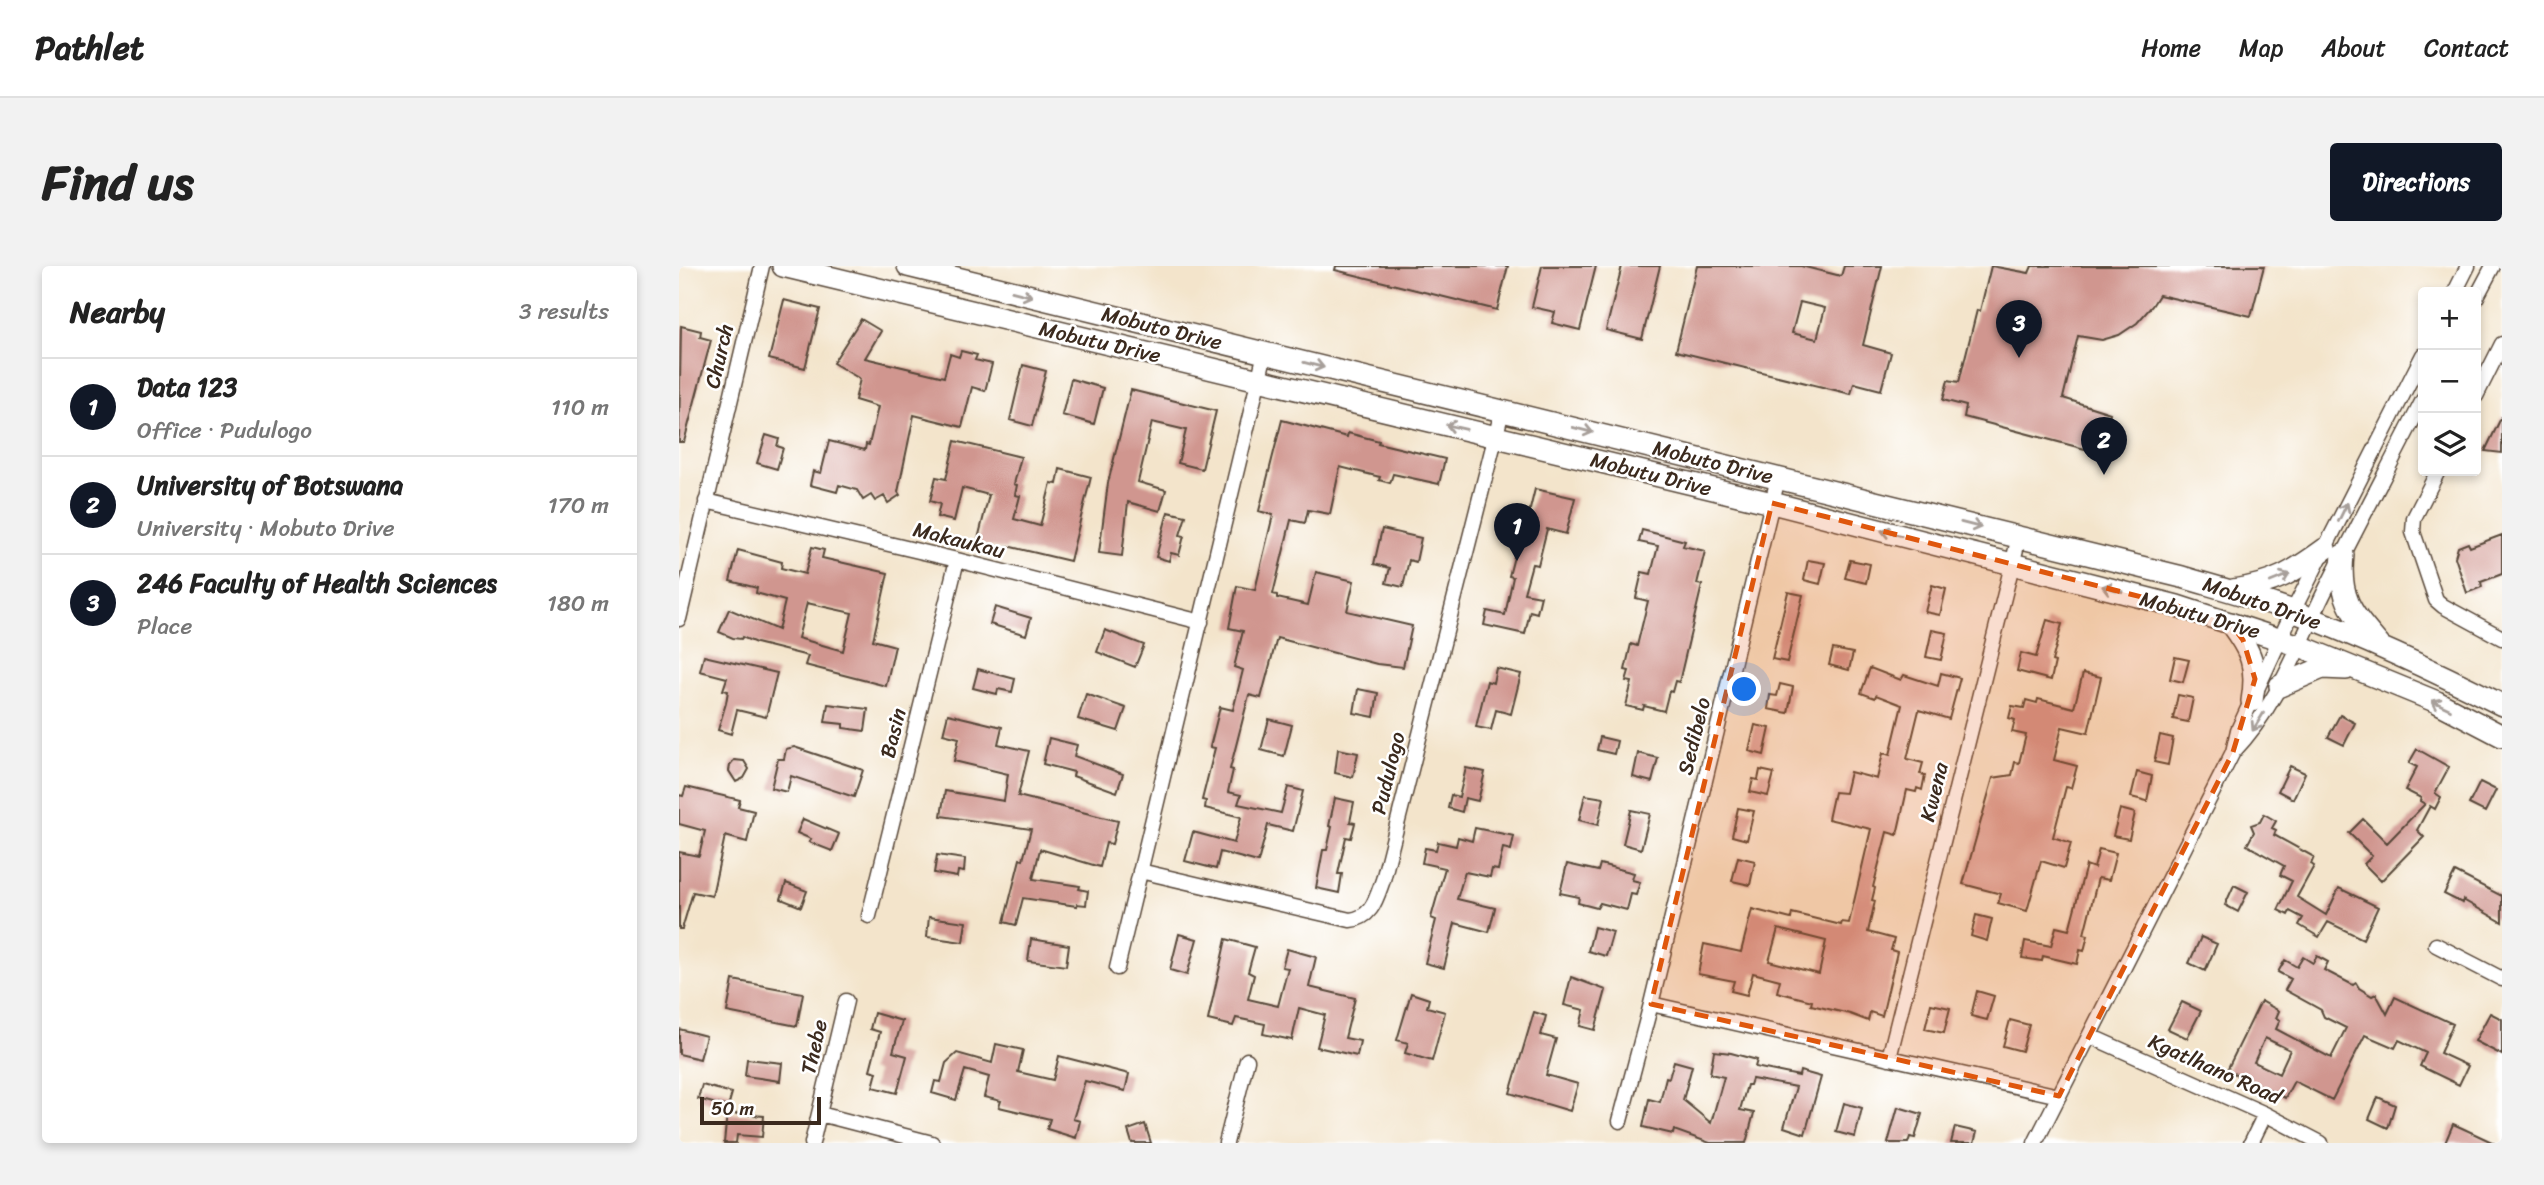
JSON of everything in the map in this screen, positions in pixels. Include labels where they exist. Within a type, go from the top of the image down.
[{"type":"main road","name":"Mobutu Drive","points":[[783,266],[1772,503],[2177,606],[2300,646],[2437,702],[2502,736]]},
{"type":"main road","name":"Mobuto Drive","points":[[908,266],[2182,577],[2302,615],[2502,705]]},
{"type":"main road","points":[[1539,447],[1545,421]]},
{"type":"main road","points":[[2227,591],[2256,587],[2293,573],[2334,552],[2348,604],[2382,649]]},
{"type":"main road","points":[[2230,623],[2243,640],[2251,660],[2255,679],[2252,701]]},
{"type":"main road","points":[[2280,686],[2322,668],[2362,671]]},
{"type":"street","name":"Church","points":[[679,619],[762,266]]},
{"type":"street","points":[[2458,287],[2468,266]]},
{"type":"street","points":[[2481,289],[2493,266]]},
{"type":"street","points":[[2481,388],[2498,359],[2502,344]]},
{"type":"street","points":[[1117,968],[1265,353]]},
{"type":"street","points":[[2035,1143],[2233,752],[2238,730],[2280,639],[2302,615],[2334,552],[2418,366]]},
{"type":"street","points":[[2233,752],[2250,734],[2280,686],[2300,646],[2302,615],[2334,552],[2418,409]]},
{"type":"street","name":"Pudulogo","points":[[1140,871],[1350,920],[1360,919],[1368,914],[1383,880],[1501,411]]},
{"type":"street","points":[[2435,476],[2414,518],[2413,532],[2436,600],[2502,638]]},
{"type":"street","name":"Sedibelo","points":[[1620,1121],[1779,478]]},
{"type":"street","name":"Makaukau","points":[[706,501],[957,560],[1201,622]]},
{"type":"street","name":"Kwena","points":[[1889,1058],[2019,537]]},
{"type":"street","name":"Basin","points":[[870,916],[957,560]]},
{"type":"street","points":[[2437,945],[2502,979]]},
{"type":"street","name":"Thebe","points":[[812,1143],[846,1001]]},
{"type":"street","points":[[1651,1004],[2059,1096]]},
{"type":"street","name":"Kgatlhano Road","points":[[2090,1036],[2265,1114],[2321,1143]]},
{"type":"street","points":[[1226,1143],[1247,1060]]},
{"type":"street","points":[[820,1114],[932,1143]]},
{"type":"street","points":[[2251,1143],[2265,1114]]},
{"type":"highlighted area","points":[[1772,503],[2177,606],[2230,623],[2243,640],[2255,679],[2233,752],[2059,1096],[1651,1004]]},
{"type":"building","points":[[1336,266],[1508,266],[1497,310],[1335,270]]},
{"type":"building","points":[[1542,266],[1596,266],[1580,330],[1552,323],[1555,312],[1532,307]]},
{"type":"building","points":[[1622,266],[1660,266],[1642,339],[1606,330]]},
{"type":"building","points":[[1697,266],[1801,266],[1841,276],[1844,266],[1882,266],[1863,345],[1891,353],[1881,390],[1854,383],[1851,394],[1676,351]],"holes":[[[1800,302],[1825,308],[1817,339],[1792,333]]]},
{"type":"building","points":[[1991,266],[2029,273],[2032,266],[2264,266],[2251,316],[2159,295],[2137,323],[2119,335],[2102,340],[2078,336],[2063,398],[2110,413],[2100,453],[1964,417],[1966,406],[1943,400],[1948,380],[1959,382]]},
{"type":"building","points":[[784,300],[820,309],[805,368],[769,359]]},
{"type":"building","points":[[861,319],[881,331],[865,358],[944,377],[950,354],[959,357],[961,351],[977,355],[975,360],[992,364],[985,391],[972,387],[962,427],[914,415],[898,492],[900,495],[888,503],[884,496],[875,501],[871,495],[863,500],[857,490],[839,485],[837,492],[810,485],[813,471],[821,473],[829,441],[865,450],[866,444],[869,445],[878,407],[855,400],[860,379],[833,363]]},
{"type":"building","points":[[681,326],[701,331],[700,337],[711,340],[684,442],[679,442]]},
{"type":"building","points":[[1023,365],[1046,371],[1032,426],[1010,420]]},
{"type":"building","points":[[1071,379],[1103,388],[1094,424],[1062,415]]},
{"type":"building","points":[[1131,390],[1216,411],[1202,469],[1178,463],[1186,430],[1152,422],[1138,482],[1166,490],[1160,511],[1128,502],[1122,556],[1099,553],[1108,483]]},
{"type":"building","points":[[2502,416],[2502,453],[2485,451]]},
{"type":"building","points":[[1282,420],[1347,437],[1348,433],[1445,459],[1439,484],[1393,474],[1390,483],[1379,480],[1380,477],[1340,467],[1330,514],[1308,510],[1305,523],[1291,520],[1273,594],[1277,595],[1277,598],[1308,605],[1316,572],[1354,581],[1347,611],[1412,626],[1403,667],[1377,664],[1277,638],[1261,698],[1249,695],[1230,769],[1233,770],[1228,792],[1241,795],[1238,804],[1281,813],[1288,787],[1303,791],[1293,831],[1268,825],[1258,862],[1220,852],[1216,869],[1185,861],[1193,832],[1234,843],[1241,817],[1205,808],[1206,801],[1202,800],[1215,748],[1210,747],[1220,707],[1233,710],[1243,670],[1234,667],[1243,631],[1229,628],[1237,586],[1255,590],[1273,515],[1259,511]]},
{"type":"building","points":[[766,435],[779,439],[777,446],[783,448],[777,469],[757,463]]},
{"type":"building","points":[[955,441],[1021,457],[1014,484],[1017,485],[1015,495],[1020,496],[1014,519],[1040,526],[1051,483],[1057,484],[1060,469],[1091,477],[1070,561],[1007,546],[1006,550],[977,543],[989,495],[962,488],[954,521],[937,517],[940,504],[930,501],[936,477],[946,479]]},
{"type":"building","points":[[1535,489],[1575,498],[1566,534],[1547,529],[1538,565],[1532,564],[1524,593],[1541,596],[1537,613],[1530,611],[1525,634],[1484,625],[1487,611],[1505,615],[1513,577],[1509,576],[1518,541],[1522,542]]},
{"type":"building","points":[[1168,512],[1186,516],[1180,535],[1184,536],[1179,555],[1171,553],[1169,561],[1156,557]]},
{"type":"building","points":[[1382,529],[1421,538],[1416,562],[1409,560],[1403,587],[1386,583],[1390,568],[1374,564]]},
{"type":"building","points":[[1642,530],[1685,541],[1683,546],[1705,551],[1697,584],[1702,585],[1679,682],[1675,681],[1672,692],[1669,691],[1664,711],[1644,706],[1643,710],[1626,706],[1632,682],[1626,681],[1629,671],[1625,670],[1631,644],[1637,646],[1648,601],[1636,598],[1642,572],[1651,574],[1658,546],[1639,542]]},
{"type":"building","points":[[2502,535],[2502,574],[2481,582],[2482,587],[2467,593],[2455,557],[2458,547],[2468,543],[2470,547]]},
{"type":"building","points":[[812,547],[824,550],[822,558],[888,573],[873,640],[895,646],[886,686],[805,665],[808,656],[742,637],[733,638],[719,632],[729,609],[778,630],[785,601],[756,593],[757,588],[730,581],[738,550],[782,562],[781,568],[805,574]],"holes":[[[807,603],[852,613],[843,651],[798,638]]]},
{"type":"building","points":[[1808,560],[1825,563],[1820,584],[1804,580]]},
{"type":"building","points":[[1850,560],[1870,564],[1866,583],[1845,578]]},
{"type":"building","points":[[1932,585],[1946,589],[1940,615],[1925,612]]},
{"type":"building","points":[[1788,592],[1803,595],[1787,662],[1772,659]]},
{"type":"building","points":[[995,607],[1031,618],[1026,635],[990,624]]},
{"type":"building","points":[[2047,620],[2062,624],[2052,661],[2055,662],[2051,680],[2017,671],[2021,653],[2036,657]]},
{"type":"building","points":[[1105,630],[1144,645],[1135,667],[1097,652]]},
{"type":"building","points":[[1932,630],[1947,633],[1941,660],[1926,657]]},
{"type":"building","points":[[1833,649],[1853,653],[1849,670],[1829,665]]},
{"type":"building","points":[[704,656],[777,673],[766,717],[737,710],[731,734],[718,730],[726,703],[728,691],[723,690],[727,678],[700,671]]},
{"type":"building","points":[[2175,657],[2189,660],[2183,682],[2170,679]]},
{"type":"building","points":[[1496,668],[1521,674],[1511,714],[1496,710],[1491,730],[1476,727],[1487,681],[1493,683]]},
{"type":"building","points":[[1870,668],[1901,680],[1904,675],[1938,686],[1941,673],[1960,678],[1949,719],[1919,710],[1907,759],[1923,763],[1920,774],[1925,775],[1922,790],[1907,790],[1897,835],[1887,832],[1873,887],[1872,900],[1875,901],[1868,932],[1894,939],[1891,950],[1897,952],[1882,1016],[1870,1012],[1868,1021],[1777,992],[1780,980],[1753,973],[1747,995],[1731,991],[1734,981],[1698,974],[1704,944],[1741,952],[1752,909],[1791,919],[1792,913],[1841,925],[1842,922],[1849,923],[1871,829],[1828,819],[1834,792],[1845,793],[1850,772],[1877,779],[1883,753],[1890,755],[1902,705],[1876,695],[1875,698],[1861,693]],"holes":[[[1778,929],[1826,941],[1819,974],[1769,961]]]},
{"type":"building","points":[[978,669],[1015,679],[1012,692],[998,689],[997,694],[973,688]]},
{"type":"building","points":[[2083,673],[2101,677],[2088,733],[2062,727],[2054,760],[2077,766],[2071,788],[2066,787],[2053,837],[2071,843],[2064,868],[2041,861],[2027,911],[1998,903],[2001,894],[1963,884],[1993,778],[2012,775],[2015,762],[2019,763],[2026,735],[2012,732],[2015,720],[2009,718],[2012,706],[2024,708],[2026,700],[2037,703],[2038,699],[2074,708]]},
{"type":"building","points":[[1780,684],[1793,687],[1788,713],[1768,709],[1770,695],[1777,696]]},
{"type":"building","points":[[1358,689],[1378,693],[1374,717],[1354,713]]},
{"type":"building","points":[[1086,694],[1126,708],[1118,731],[1078,719]]},
{"type":"building","points":[[2178,695],[2193,698],[2188,722],[2173,719]]},
{"type":"building","points":[[828,704],[868,709],[865,731],[825,722]]},
{"type":"building","points":[[948,714],[1002,727],[998,744],[1029,751],[1018,796],[1118,821],[1112,844],[1106,843],[1100,867],[1040,849],[1033,879],[1080,886],[1079,889],[1088,891],[1086,905],[1023,898],[1016,925],[1004,922],[1020,859],[1023,860],[1031,829],[941,816],[945,791],[1004,801],[1008,774],[954,761],[959,738],[943,734]]},
{"type":"building","points":[[2340,715],[2355,723],[2344,745],[2328,737]]},
{"type":"building","points":[[1269,719],[1292,725],[1284,756],[1261,750]]},
{"type":"building","points":[[1755,725],[1770,728],[1764,755],[1749,751]]},
{"type":"building","points":[[2160,735],[2173,738],[2168,765],[2154,762]]},
{"type":"building","points":[[1600,737],[1617,741],[1614,754],[1597,750]]},
{"type":"building","points":[[1049,738],[1077,745],[1074,756],[1123,774],[1117,792],[1073,776],[1074,772],[1043,764]]},
{"type":"building","points":[[794,747],[863,770],[854,797],[791,776],[787,792],[771,788],[778,759],[784,759],[786,749]]},
{"type":"building","points":[[1338,749],[1358,753],[1353,777],[1335,773]]},
{"type":"building","points":[[2417,749],[2449,767],[2435,793],[2441,797],[2435,809],[2430,806],[2417,830],[2424,837],[2381,881],[2364,864],[2372,856],[2349,833],[2363,819],[2387,843],[2425,804],[2420,801],[2421,798],[2405,790],[2417,767],[2409,763]]},
{"type":"building","points":[[1638,753],[1658,758],[1652,782],[1633,777]]},
{"type":"building","points":[[734,760],[744,761],[749,769],[744,778],[736,782],[729,771]]},
{"type":"building","points":[[2290,766],[2305,773],[2293,799],[2278,791]]},
{"type":"building","points":[[1466,768],[1485,772],[1478,801],[1465,798],[1462,812],[1448,808],[1451,795],[1459,797]]},
{"type":"building","points":[[1760,770],[1774,773],[1768,796],[1750,792],[1753,779],[1758,780]]},
{"type":"building","points":[[2137,772],[2152,776],[2147,801],[2131,797]]},
{"type":"building","points":[[2480,782],[2496,790],[2485,812],[2469,804]]},
{"type":"building","points":[[686,787],[740,800],[738,807],[754,811],[747,842],[725,836],[712,896],[693,892],[682,929],[679,929],[679,852],[699,856],[705,831],[679,824],[679,795],[683,796]]},
{"type":"building","points":[[1585,795],[1604,798],[1598,825],[1579,820]]},
{"type":"building","points":[[1335,798],[1354,802],[1350,822],[1355,823],[1351,838],[1346,837],[1338,874],[1342,874],[1339,893],[1316,888],[1323,850],[1327,850],[1332,827],[1329,826]]},
{"type":"building","points":[[1738,808],[1754,811],[1747,840],[1732,836]]},
{"type":"building","points":[[2120,809],[2135,813],[2129,839],[2113,836]]},
{"type":"building","points":[[1631,810],[1650,814],[1641,849],[1623,844]]},
{"type":"building","points":[[2264,814],[2276,821],[2272,828],[2276,830],[2274,835],[2314,857],[2311,864],[2314,866],[2297,897],[2326,915],[2339,888],[2378,907],[2363,939],[2328,922],[2319,937],[2299,925],[2303,918],[2290,911],[2288,915],[2278,910],[2292,881],[2280,875],[2284,866],[2247,845],[2254,832],[2251,825],[2260,822]]},
{"type":"building","points":[[803,819],[839,834],[832,851],[809,842],[811,839],[797,833]]},
{"type":"building","points":[[1475,828],[1514,836],[1511,850],[1503,848],[1498,870],[1492,869],[1490,877],[1465,872],[1457,899],[1495,908],[1489,932],[1455,923],[1444,968],[1425,963],[1436,920],[1431,918],[1445,868],[1422,863],[1425,848],[1436,850],[1438,842],[1456,846],[1458,837],[1472,841]]},
{"type":"building","points":[[2099,849],[2116,853],[2109,880],[2098,878],[2084,934],[2088,935],[2084,951],[2080,950],[2077,964],[2043,956],[2042,961],[2022,958],[2025,941],[2051,946],[2056,927],[2069,930],[2086,865],[2094,868]]},
{"type":"building","points":[[937,855],[965,859],[964,872],[958,871],[957,877],[934,873]]},
{"type":"building","points":[[1738,857],[1755,861],[1750,885],[1732,881]]},
{"type":"building","points":[[1567,864],[1598,871],[1600,864],[1634,873],[1632,880],[1640,882],[1636,895],[1631,894],[1627,910],[1600,903],[1597,908],[1578,903],[1579,897],[1560,893]]},
{"type":"building","points":[[2455,872],[2502,896],[2502,922],[2463,900],[2462,903],[2444,894]]},
{"type":"building","points":[[786,883],[807,891],[801,907],[781,899]]},
{"type":"building","points":[[2234,885],[2248,892],[2238,912],[2225,905]]},
{"type":"building","points":[[1976,915],[1992,919],[1987,941],[1971,936]]},
{"type":"building","points":[[929,917],[966,922],[963,942],[927,937]]},
{"type":"building","points":[[1594,927],[1613,932],[1606,956],[1588,951]]},
{"type":"building","points":[[1179,934],[1197,939],[1187,975],[1170,970]]},
{"type":"building","points":[[2201,937],[2217,944],[2205,971],[2189,963]]},
{"type":"building","points":[[1031,939],[1069,945],[1066,966],[1028,961]]},
{"type":"building","points":[[1226,939],[1255,947],[1248,972],[1254,975],[1248,999],[1278,1006],[1288,968],[1282,967],[1287,949],[1316,957],[1309,987],[1355,998],[1345,1038],[1360,1041],[1357,1056],[1317,1047],[1325,1015],[1299,1008],[1292,1040],[1263,1034],[1265,1024],[1236,1018],[1233,1026],[1208,1020]]},
{"type":"building","points":[[2317,956],[2328,962],[2324,970],[2353,985],[2356,983],[2372,996],[2376,994],[2387,1014],[2395,997],[2453,1024],[2440,1053],[2468,1066],[2459,1085],[2420,1066],[2426,1053],[2399,1040],[2395,1048],[2365,1035],[2332,1100],[2294,1081],[2285,1098],[2227,1070],[2261,1001],[2279,1011],[2276,1018],[2280,1020],[2276,1029],[2331,1058],[2346,1028],[2324,1017],[2321,1010],[2285,990],[2291,979],[2278,972],[2285,960],[2297,967],[2303,957],[2313,963]],"holes":[[[2265,1038],[2290,1050],[2279,1074],[2254,1062]]]},
{"type":"building","points":[[1571,977],[1606,990],[1595,1030],[1580,1026],[1584,1010],[1564,1005]]},
{"type":"building","points":[[733,980],[803,993],[797,1026],[727,1012]]},
{"type":"building","points":[[1977,991],[1994,996],[1987,1020],[1971,1016]]},
{"type":"building","points":[[1411,993],[1429,999],[1427,1007],[1445,1012],[1432,1061],[1405,1053],[1408,1043],[1397,1040]]},
{"type":"building","points":[[2182,1002],[2201,1011],[2187,1038],[2168,1029]]},
{"type":"building","points":[[1931,1004],[1950,1008],[1944,1033],[1925,1029]]},
{"type":"building","points":[[1534,1012],[1546,1016],[1541,1035],[1556,1039],[1546,1075],[1578,1084],[1570,1111],[1510,1093]]},
{"type":"building","points":[[874,1013],[902,1021],[893,1052],[907,1056],[897,1093],[873,1087],[877,1072],[870,1070],[880,1032],[870,1029]]},
{"type":"building","points":[[2490,1013],[2502,1019],[2502,1055],[2475,1041]]},
{"type":"building","points":[[2010,1020],[2029,1025],[2022,1051],[2003,1046]]},
{"type":"building","points":[[679,1029],[706,1036],[700,1059],[679,1054]]},
{"type":"building","points":[[996,1044],[1023,1050],[1018,1072],[1053,1080],[1059,1056],[1129,1074],[1125,1091],[1085,1081],[1073,1119],[1080,1121],[1076,1138],[1047,1129],[1050,1119],[999,1107],[1001,1101],[984,1097],[989,1077],[965,1070],[956,1100],[932,1093],[935,1081],[941,1082],[946,1063],[957,1053],[992,1063]]},
{"type":"building","points":[[1714,1051],[1757,1060],[1755,1067],[1799,1076],[1800,1071],[1821,1077],[1805,1134],[1784,1127],[1796,1087],[1752,1079],[1750,1085],[1747,1085],[1740,1110],[1754,1113],[1746,1143],[1710,1143],[1674,1130],[1673,1134],[1643,1127],[1649,1099],[1660,1102],[1666,1077],[1669,1078],[1674,1061],[1692,1066],[1683,1100],[1711,1123],[1724,1077],[1710,1074]]},
{"type":"building","points":[[747,1059],[782,1063],[780,1081],[745,1076]]},
{"type":"building","points":[[702,1085],[732,1093],[728,1107],[698,1099]]},
{"type":"building","points":[[2378,1097],[2395,1105],[2388,1128],[2369,1119]]},
{"type":"building","points":[[1844,1103],[1862,1108],[1855,1137],[1836,1132]]},
{"type":"building","points":[[1898,1107],[1922,1114],[1915,1138],[1910,1137],[1908,1143],[1888,1143]]},
{"type":"building","points":[[727,1113],[764,1116],[762,1137],[737,1135],[736,1143],[724,1143]]},
{"type":"building","points":[[1145,1124],[1151,1143],[1132,1143],[1128,1130]]},
{"type":"building","points":[[2453,1124],[2462,1128],[2494,1143],[2445,1143]]},
{"type":"building","points":[[1955,1127],[1977,1132],[1974,1143],[1951,1143]]},
{"type":"place","name":"246 Faculty of Health Sciences","points":[[2019,358]]},
{"type":"place","name":"University of Botswana","points":[[2104,475]]},
{"type":"place","name":"Data 123","points":[[1517,561]]}]
